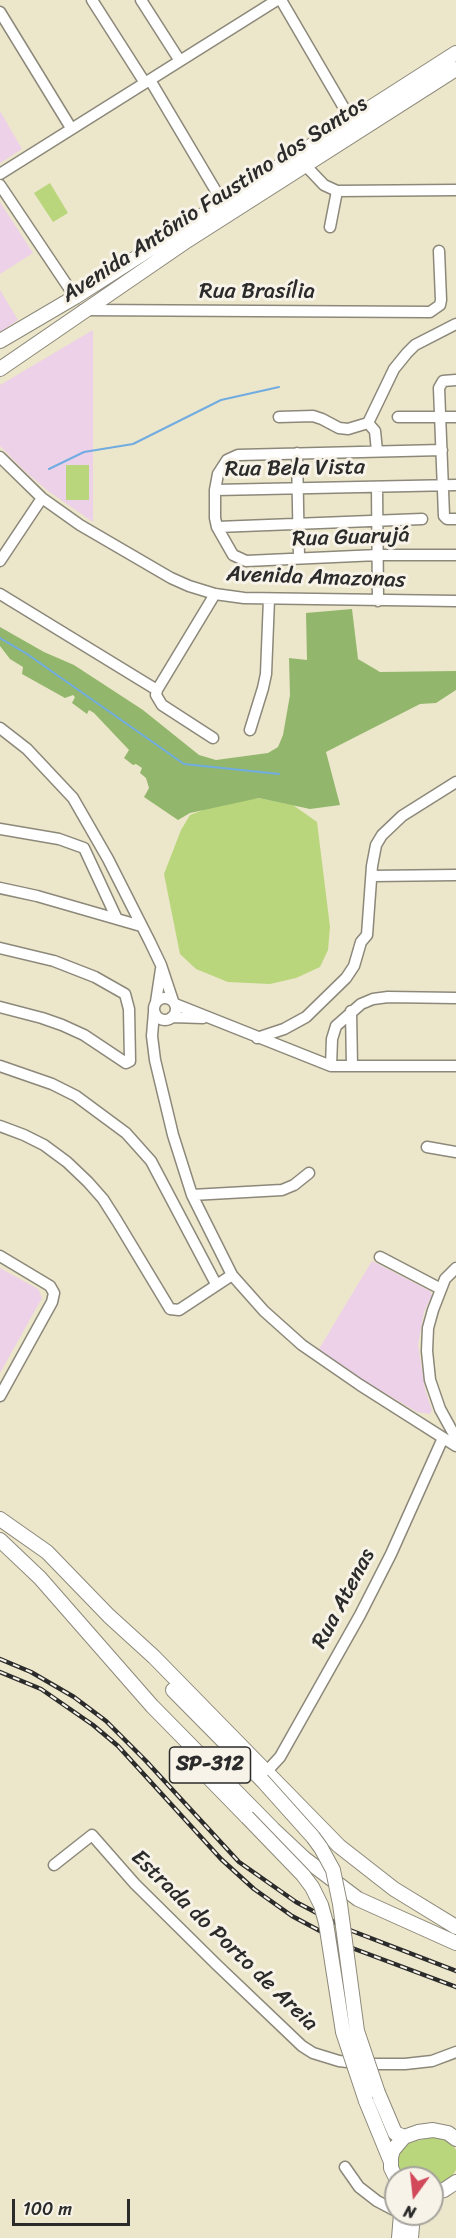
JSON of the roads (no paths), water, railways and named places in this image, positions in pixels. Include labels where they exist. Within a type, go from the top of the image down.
[{"type":"main road","name":"Avenida Antônio Faustino dos Santos","points":[[0,341],[75,297],[456,53]]},
{"type":"main road","name":"Avenida Antônio Faustino dos Santos","points":[[0,369],[83,310],[456,69]]},
{"type":"main road","points":[[0,1519],[47,1552],[109,1616],[150,1666],[264,1776],[321,1848],[333,1870],[339,1895],[357,2031],[378,2093],[395,2133],[404,2137]]},
{"type":"main road","name":"SP-312","points":[[0,1540],[40,1578],[152,1706],[273,1829],[331,1880],[358,1899],[456,1943]]},
{"type":"main road","points":[[152,1706],[181,1746],[312,1887],[321,1905],[326,1923],[344,2032],[366,2101],[391,2162]]},
{"type":"main road","name":"SP-312","points":[[264,1776],[356,1861],[394,1889],[456,1927]]},
{"type":"main road","points":[[391,2166],[393,2150],[404,2137],[433,2130],[456,2137]]},
{"type":"street","points":[[92,0],[223,203]]},
{"type":"street","points":[[141,0],[180,61]]},
{"type":"street","points":[[0,174],[279,0],[351,120]]},
{"type":"street","points":[[0,12],[71,128]]},
{"type":"street","points":[[305,165],[324,185],[337,191],[456,190]]},
{"type":"street","points":[[0,185],[75,297]]},
{"type":"street","points":[[330,227],[337,191]]},
{"type":"street","name":"Rua Brasília","points":[[83,310],[430,312],[440,305],[441,300],[439,251]]},
{"type":"street","points":[[279,417],[313,416],[339,429],[348,429],[370,420],[394,369],[407,353],[426,339],[456,324]]},
{"type":"street","points":[[451,519],[444,516],[450,485],[442,450],[440,386],[443,381],[452,380]]},
{"type":"street","points":[[398,417],[456,417]]},
{"type":"street","points":[[370,420],[379,451]]},
{"type":"street","points":[[423,519],[217,527],[214,490],[223,464],[238,455],[442,450]]},
{"type":"street","points":[[297,453],[299,558]]},
{"type":"street","name":"Avenida Amazonas","points":[[0,457],[42,498],[80,525],[171,578],[214,594],[269,599],[456,601]]},
{"type":"street","name":"Rua Bela Vista","points":[[214,490],[450,485]]},
{"type":"street","points":[[377,488],[378,601]]},
{"type":"street","points":[[0,561],[42,498]]},
{"type":"street","name":"Rua Guarujá","points":[[217,527],[233,555],[246,561],[378,555],[456,555]]},
{"type":"street","points":[[0,594],[157,690]]},
{"type":"street","points":[[213,738],[162,705],[156,695],[214,594]]},
{"type":"street","points":[[250,730],[266,674],[269,599]]},
{"type":"street","points":[[0,728],[27,749],[73,798],[108,859],[161,965],[176,1011],[153,1043]]},
{"type":"street","points":[[257,1038],[284,1029],[306,1017],[346,978],[354,966],[361,942],[368,935],[372,866],[376,845],[382,835],[402,816],[456,782]]},
{"type":"street","points":[[0,829],[59,839],[84,848],[117,919]]},
{"type":"street","points":[[372,876],[456,875]]},
{"type":"street","points":[[0,888],[37,896],[141,926]]},
{"type":"street","points":[[0,948],[54,961],[95,976],[125,994],[129,1009],[129,1063],[84,1035],[62,1025],[0,1007]]},
{"type":"street","points":[[161,965],[153,1043],[165,1109],[192,1195],[232,1275],[264,1311],[302,1345],[456,1446]]},
{"type":"street","points":[[155,1007],[162,998],[206,1018],[331,1066],[456,1066]]},
{"type":"street","points":[[331,1066],[333,1032],[339,1021],[361,1004],[379,998],[456,998]]},
{"type":"street","points":[[155,1007],[158,1018],[206,1018]]},
{"type":"street","points":[[351,1011],[352,1066]]},
{"type":"street","points":[[0,1066],[52,1084],[76,1096],[126,1133],[156,1169],[216,1284]]},
{"type":"street","points":[[0,1126],[44,1146],[67,1162],[88,1182],[117,1221],[167,1307],[179,1310],[232,1275]]},
{"type":"street","points":[[427,1147],[456,1152]]},
{"type":"street","points":[[192,1195],[282,1190],[294,1185],[309,1173]]},
{"type":"street","points":[[0,1256],[50,1286],[54,1293],[52,1302],[0,1396]]},
{"type":"street","points":[[380,1257],[441,1289]]},
{"type":"street","points":[[456,1268],[445,1279],[441,1289],[428,1328],[427,1351],[430,1380],[440,1409],[456,1438]]},
{"type":"street","points":[[427,1429],[433,1424],[440,1409]]},
{"type":"street","name":"Rua Atenas","points":[[264,1776],[280,1757],[360,1615],[391,1554],[443,1438]]},
{"type":"street","name":"Estrada do Porto de Areia","points":[[54,1864],[92,1835],[135,1884],[217,1965],[302,2046],[313,2053],[339,2061],[364,2064],[432,2061],[456,2052]]},
{"type":"street","points":[[345,2168],[360,2187],[384,2205]]},
{"type":"waterway","points":[[49,469],[84,452],[133,444],[221,400],[279,387]]},
{"type":"waterway","points":[[0,638],[27,654],[184,764],[279,774]]},
{"type":"railway","points":[[0,1659],[31,1672],[74,1697],[106,1721],[239,1862],[296,1902],[347,1929],[456,1971]]},
{"type":"railway","points":[[0,1672],[41,1689],[93,1725],[118,1746],[221,1859],[254,1889],[292,1916],[352,1948],[456,1987]]}]
